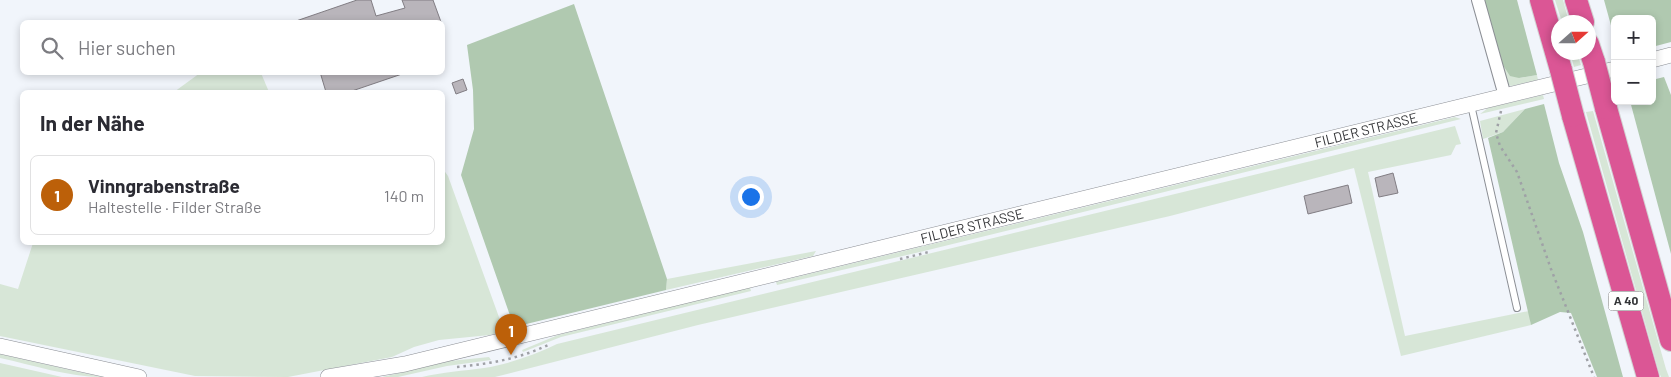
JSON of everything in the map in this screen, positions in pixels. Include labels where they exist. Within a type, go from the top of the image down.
[{"type":"highway","name":"A 40","points":[[1541,0],[1648,377]]},
{"type":"highway","points":[[1576,0],[1581,15]]},
{"type":"highway","name":"A 40","points":[[1593,60],[1671,340]]},
{"type":"street","points":[[1478,0],[1505,96]]},
{"type":"street","points":[[1656,59],[1671,55]]},
{"type":"street","name":"FILDER STRASSE","points":[[328,377],[413,362],[1611,70]]},
{"type":"street","points":[[0,346],[139,377]]},
{"type":"lane","points":[[1471,105],[1517,308]]},
{"type":"path","points":[[1505,96],[1496,132],[1500,146],[1517,172],[1551,269],[1594,377]]},
{"type":"green space","points":[[1482,0],[1517,0],[1537,75],[1519,78],[1510,76],[1499,59]]},
{"type":"green space","points":[[1555,0],[1563,0],[1567,15],[1560,15]]},
{"type":"green space","points":[[1604,0],[1671,0],[1671,42],[1656,46],[1656,15],[1611,15],[1611,25]]},
{"type":"green space","points":[[574,4],[667,279],[666,290],[514,327],[461,175],[474,129],[473,90],[467,45]]},
{"type":"green space","points":[[1499,59],[1519,78],[1537,75],[1538,80],[1511,86],[1507,84]]},
{"type":"green space","points":[[1572,60],[1579,60],[1581,65],[1574,67]]},
{"type":"green space","points":[[197,75],[262,75],[268,90],[177,90]]},
{"type":"green space","points":[[1664,77],[1671,95],[1671,254],[1631,105],[1656,105],[1656,79]]},
{"type":"green space","points":[[1543,95],[1544,99],[1480,114],[1488,108]]},
{"type":"green space","points":[[1544,104],[1559,163],[1583,232],[1623,377],[1597,377],[1571,313],[1560,312],[1531,325],[1488,138],[1503,132],[1525,109]]},
{"type":"green space","points":[[1525,109],[1503,132],[1483,139],[1480,121]]},
{"type":"green space","points":[[1593,111],[1669,377],[1661,377],[1659,372],[1586,112]]},
{"type":"green space","points":[[1455,117],[1461,119],[920,252],[777,285],[776,282]]},
{"type":"green space","points":[[1455,126],[1461,144],[1456,145],[1451,155],[1368,172],[1405,336],[1529,311],[1531,325],[1401,356],[1354,168],[1170,216],[698,325],[495,377],[422,377],[503,364],[557,344]]},
{"type":"green space","points":[[445,172],[504,331],[490,335],[439,340],[414,347],[392,357],[288,377],[195,376],[0,336],[0,284],[18,289],[32,245],[445,245]]},
{"type":"green space","points":[[816,251],[813,256],[666,290],[667,279]]},
{"type":"green space","points":[[750,287],[751,291],[561,337],[523,352],[522,350],[558,335]]},
{"type":"green space","points":[[0,354],[102,377],[76,375],[51,370],[0,358]]},
{"type":"green space","points":[[489,357],[491,360],[447,366],[398,377],[382,377],[450,361]]},
{"type":"green space","points":[[0,363],[62,377],[0,377]]},
{"type":"building","points":[[357,0],[371,0],[376,16],[405,8],[402,0],[433,0],[440,20],[299,20]]},
{"type":"building","points":[[321,75],[399,75],[355,90],[325,90]]},
{"type":"building","points":[[463,79],[467,90],[456,94],[452,83]]},
{"type":"building","points":[[1393,173],[1398,193],[1379,197],[1375,178]]},
{"type":"building","points":[[1348,185],[1352,203],[1308,214],[1304,196]]},
{"type":"place","name":"Vinngrabenstraße","points":[[511,355]]}]
